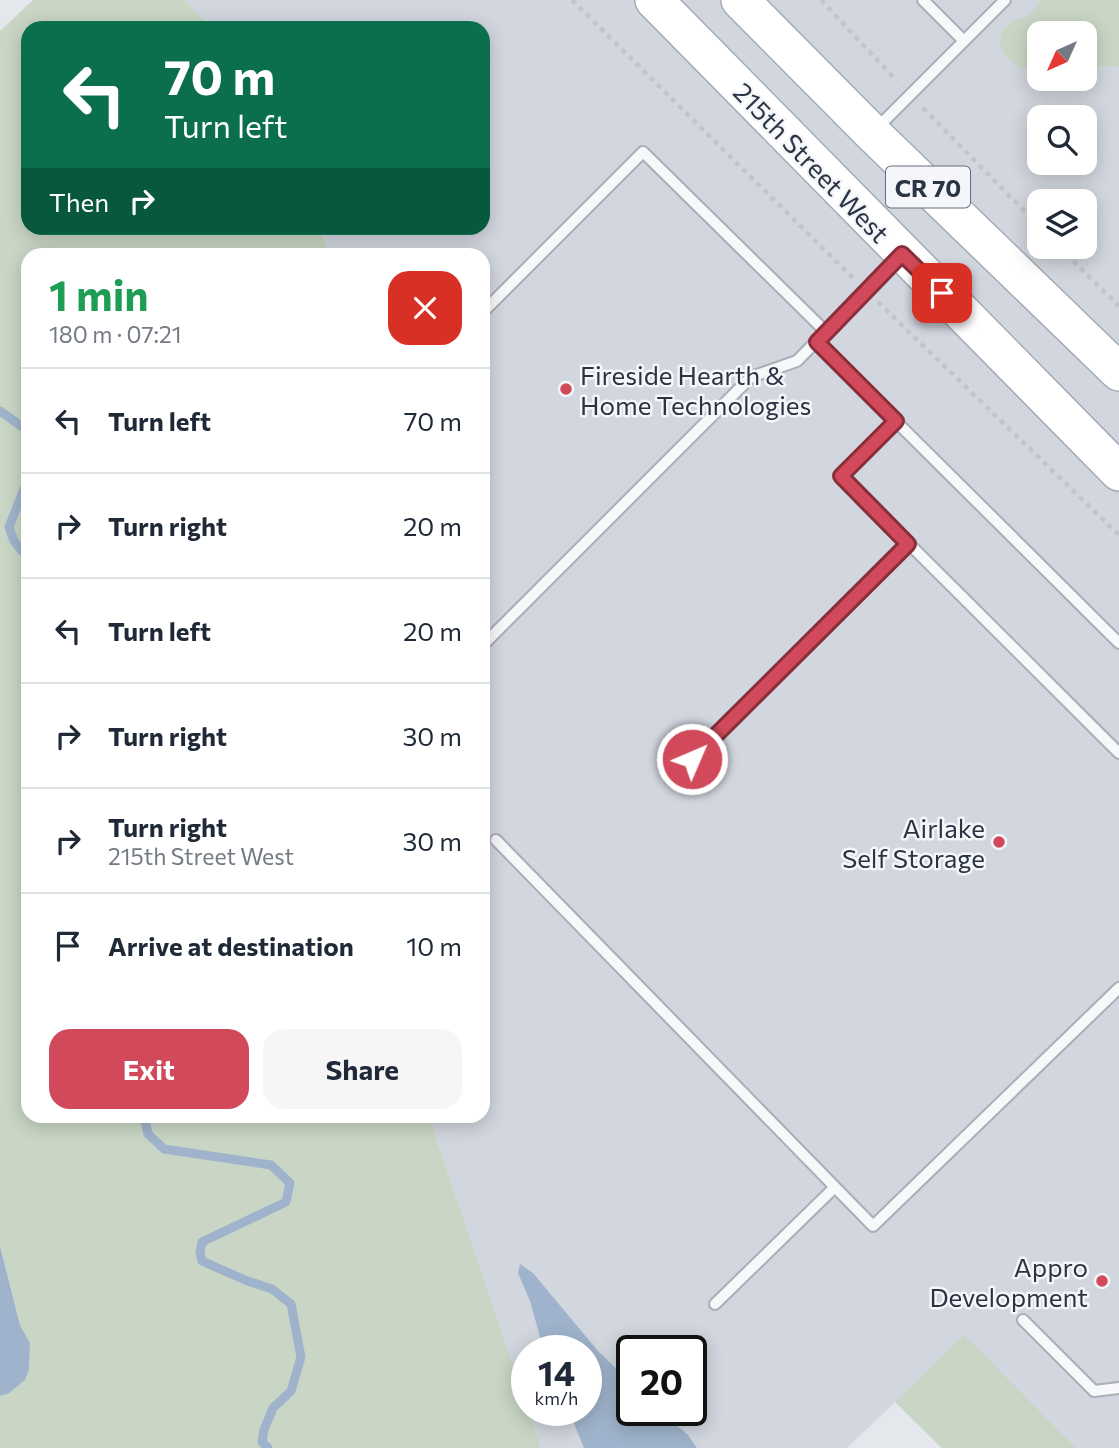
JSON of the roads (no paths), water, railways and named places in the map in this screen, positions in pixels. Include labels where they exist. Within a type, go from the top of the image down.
[{"type":"main road","name":"215th Street West","points":[[654,0],[1119,471]]},
{"type":"main road","name":"CR 70","points":[[740,0],[872,133],[1119,372]]},
{"type":"lane","points":[[923,0],[964,41]]},
{"type":"lane","points":[[872,133],[1005,0]]},
{"type":"lane","points":[[490,305],[643,152],[826,332]]},
{"type":"lane","points":[[490,638],[751,377],[797,361],[902,254]]},
{"type":"lane","points":[[817,342],[1119,642]]},
{"type":"lane","points":[[896,421],[841,476],[1119,753]]},
{"type":"lane","points":[[692,759],[908,544]]},
{"type":"lane","points":[[496,840],[873,1226],[1119,988]]},
{"type":"lane","points":[[715,1304],[835,1187]]},
{"type":"lane","points":[[1023,1320],[1094,1391],[1119,1388]]},
{"type":"water","points":[[0,1246],[20,1325],[30,1343],[29,1369],[25,1380],[9,1393],[0,1396]]},
{"type":"water","points":[[520,1264],[533,1273],[585,1335],[540,1335],[530,1301],[518,1273]]},
{"type":"water","points":[[602,1355],[616,1368],[616,1426],[678,1426],[697,1448],[584,1448],[575,1426],[602,1426]]},
{"type":"waterway","points":[[0,411],[21,426]]},
{"type":"waterway","points":[[21,497],[9,527],[14,541],[21,550]]},
{"type":"waterway","points":[[146,1123],[148,1134],[164,1149],[271,1165],[290,1183],[286,1202],[202,1242],[200,1253],[202,1261],[272,1289],[291,1304],[301,1357],[291,1391],[273,1408],[264,1430],[262,1442],[268,1448]]},
{"type":"place","name":"Fireside Hearth & Home Technologies","points":[[566,389]]},
{"type":"place","name":"Airlake Self Storage","points":[[999,842]]},
{"type":"place","name":"Appro Development","points":[[1102,1281]]}]
